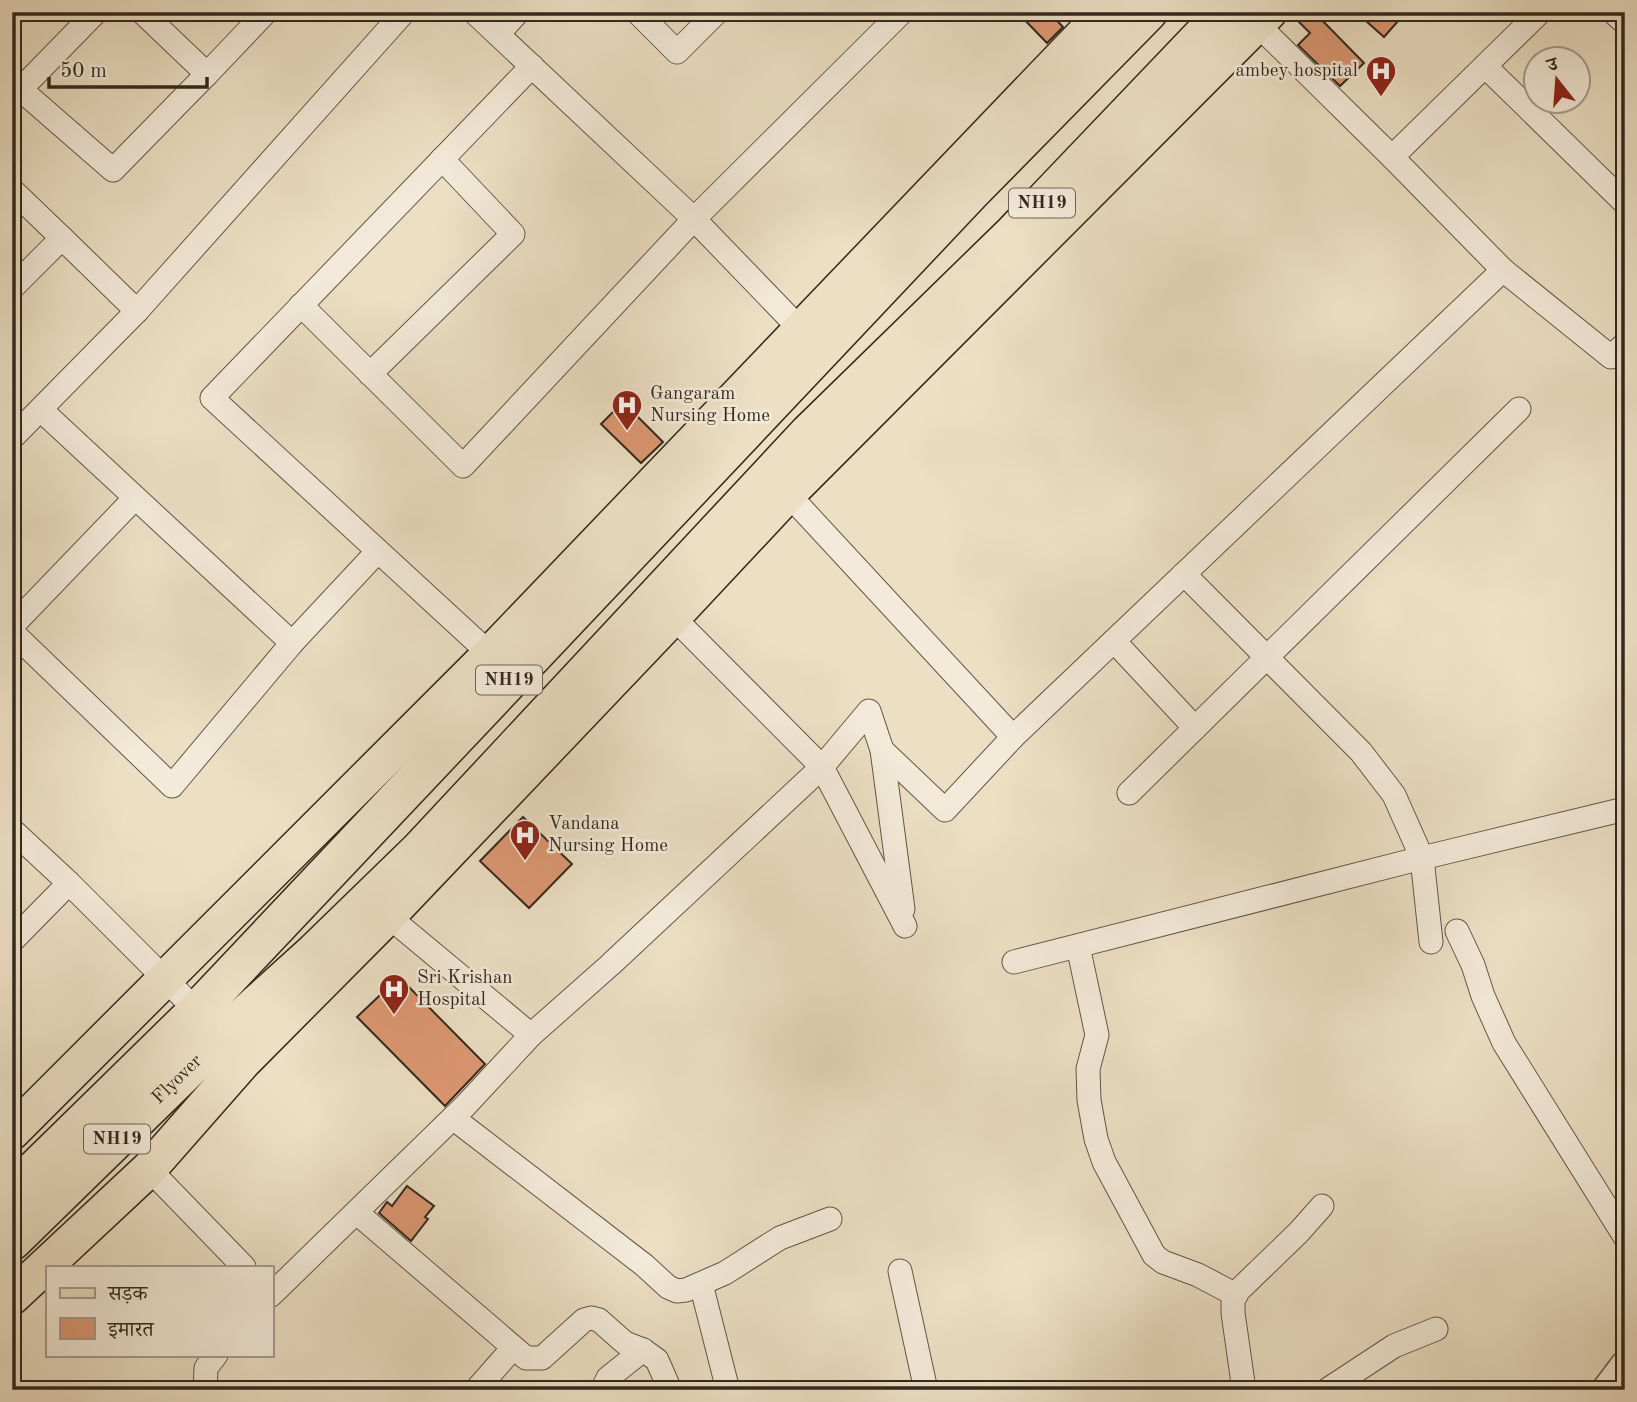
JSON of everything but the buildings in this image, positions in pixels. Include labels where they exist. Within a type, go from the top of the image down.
[{"type":"highway","name":"NH19","points":[[221,1036],[811,341],[971,192],[1148,12]]},
{"type":"highway","name":"NH19","points":[[221,1036],[316,952],[419,851],[809,433],[1013,234],[1250,16]]},
{"type":"highway","name":"Flyover","points":[[12,1192],[221,1036]]},
{"type":"highway","name":"Flyover","points":[[12,1241],[221,1036]]},
{"type":"main road","points":[[12,1132],[490,653],[811,341],[1105,12]]},
{"type":"main road","points":[[12,1297],[149,1169],[221,1036],[388,916],[788,494],[1250,16]]},
{"type":"street","points":[[96,12],[16,94],[113,170],[266,12]]},
{"type":"street","points":[[142,12],[206,74]]},
{"type":"street","points":[[12,438],[136,311],[404,12]]},
{"type":"street","points":[[474,12],[694,219],[811,341]]},
{"type":"street","points":[[498,34],[518,12]]},
{"type":"street","points":[[637,12],[677,52],[717,12]]},
{"type":"street","points":[[301,305],[463,466],[694,219],[902,12]]},
{"type":"street","points":[[1392,156],[1540,12]]},
{"type":"street","points":[[1613,12],[1625,23]]},
{"type":"street","points":[[1250,16],[1503,270],[1611,357],[1625,344]]},
{"type":"street","points":[[490,653],[212,398],[532,66]]},
{"type":"street","points":[[1485,66],[1625,203]]},
{"type":"street","points":[[370,374],[513,234],[442,159]]},
{"type":"street","points":[[12,190],[136,311]]},
{"type":"street","points":[[12,288],[62,238]]},
{"type":"street","points":[[882,750],[945,810],[1013,737],[1503,270]]},
{"type":"street","points":[[1129,793],[1519,408]]},
{"type":"street","points":[[41,410],[292,643]]},
{"type":"street","points":[[788,494],[1013,737]]},
{"type":"street","points":[[12,626],[135,498]]},
{"type":"street","points":[[12,632],[172,786],[292,643],[377,552]]},
{"type":"street","points":[[1184,574],[1361,752],[1394,795],[1422,858],[1431,942]]},
{"type":"street","points":[[273,1294],[453,1118],[530,1035],[610,965],[822,767],[869,711],[882,750],[905,926],[822,767],[674,617]]},
{"type":"street","points":[[1114,641],[1195,728]]},
{"type":"street","points":[[1014,962],[1625,809]]},
{"type":"street","points":[[12,830],[167,979],[221,1036]]},
{"type":"street","points":[[12,941],[69,883]]},
{"type":"street","points":[[388,916],[530,1035]]},
{"type":"street","points":[[1457,931],[1474,965],[1490,1014],[1504,1043],[1625,1237]]},
{"type":"street","points":[[1078,946],[1096,1021],[1097,1035],[1088,1069],[1089,1100],[1096,1139],[1104,1162],[1154,1255],[1236,1295]]},
{"type":"street","points":[[453,1118],[644,1265],[668,1287],[677,1291],[686,1290],[725,1273],[780,1238],[830,1219]]},
{"type":"street","points":[[149,1169],[243,1266]]},
{"type":"street","points":[[1244,1390],[1233,1313],[1236,1295],[1322,1206]]},
{"type":"street","points":[[357,1213],[526,1358],[542,1358],[584,1320],[591,1318],[599,1320],[625,1343],[643,1350],[657,1360],[670,1390]]},
{"type":"street","points":[[901,1271],[926,1390]]},
{"type":"street","points":[[701,1284],[728,1390]]},
{"type":"street","points":[[1327,1390],[1394,1346],[1436,1329]]},
{"type":"street","points":[[476,1390],[513,1348]]},
{"type":"street","points":[[601,1390],[608,1378],[643,1350]]},
{"type":"street","points":[[205,1390],[206,1368],[215,1356]]},
{"type":"street","points":[[1606,1390],[1625,1365]]},
{"type":"place","name":"ambey hospital","points":[[1381,98]]},
{"type":"place","name":"Gangaram Nursing Home","points":[[627,432]]},
{"type":"place","name":"Vandana Nursing Home","points":[[525,862]]},
{"type":"place","name":"Sri Krishan Hospital","points":[[394,1016]]}]
